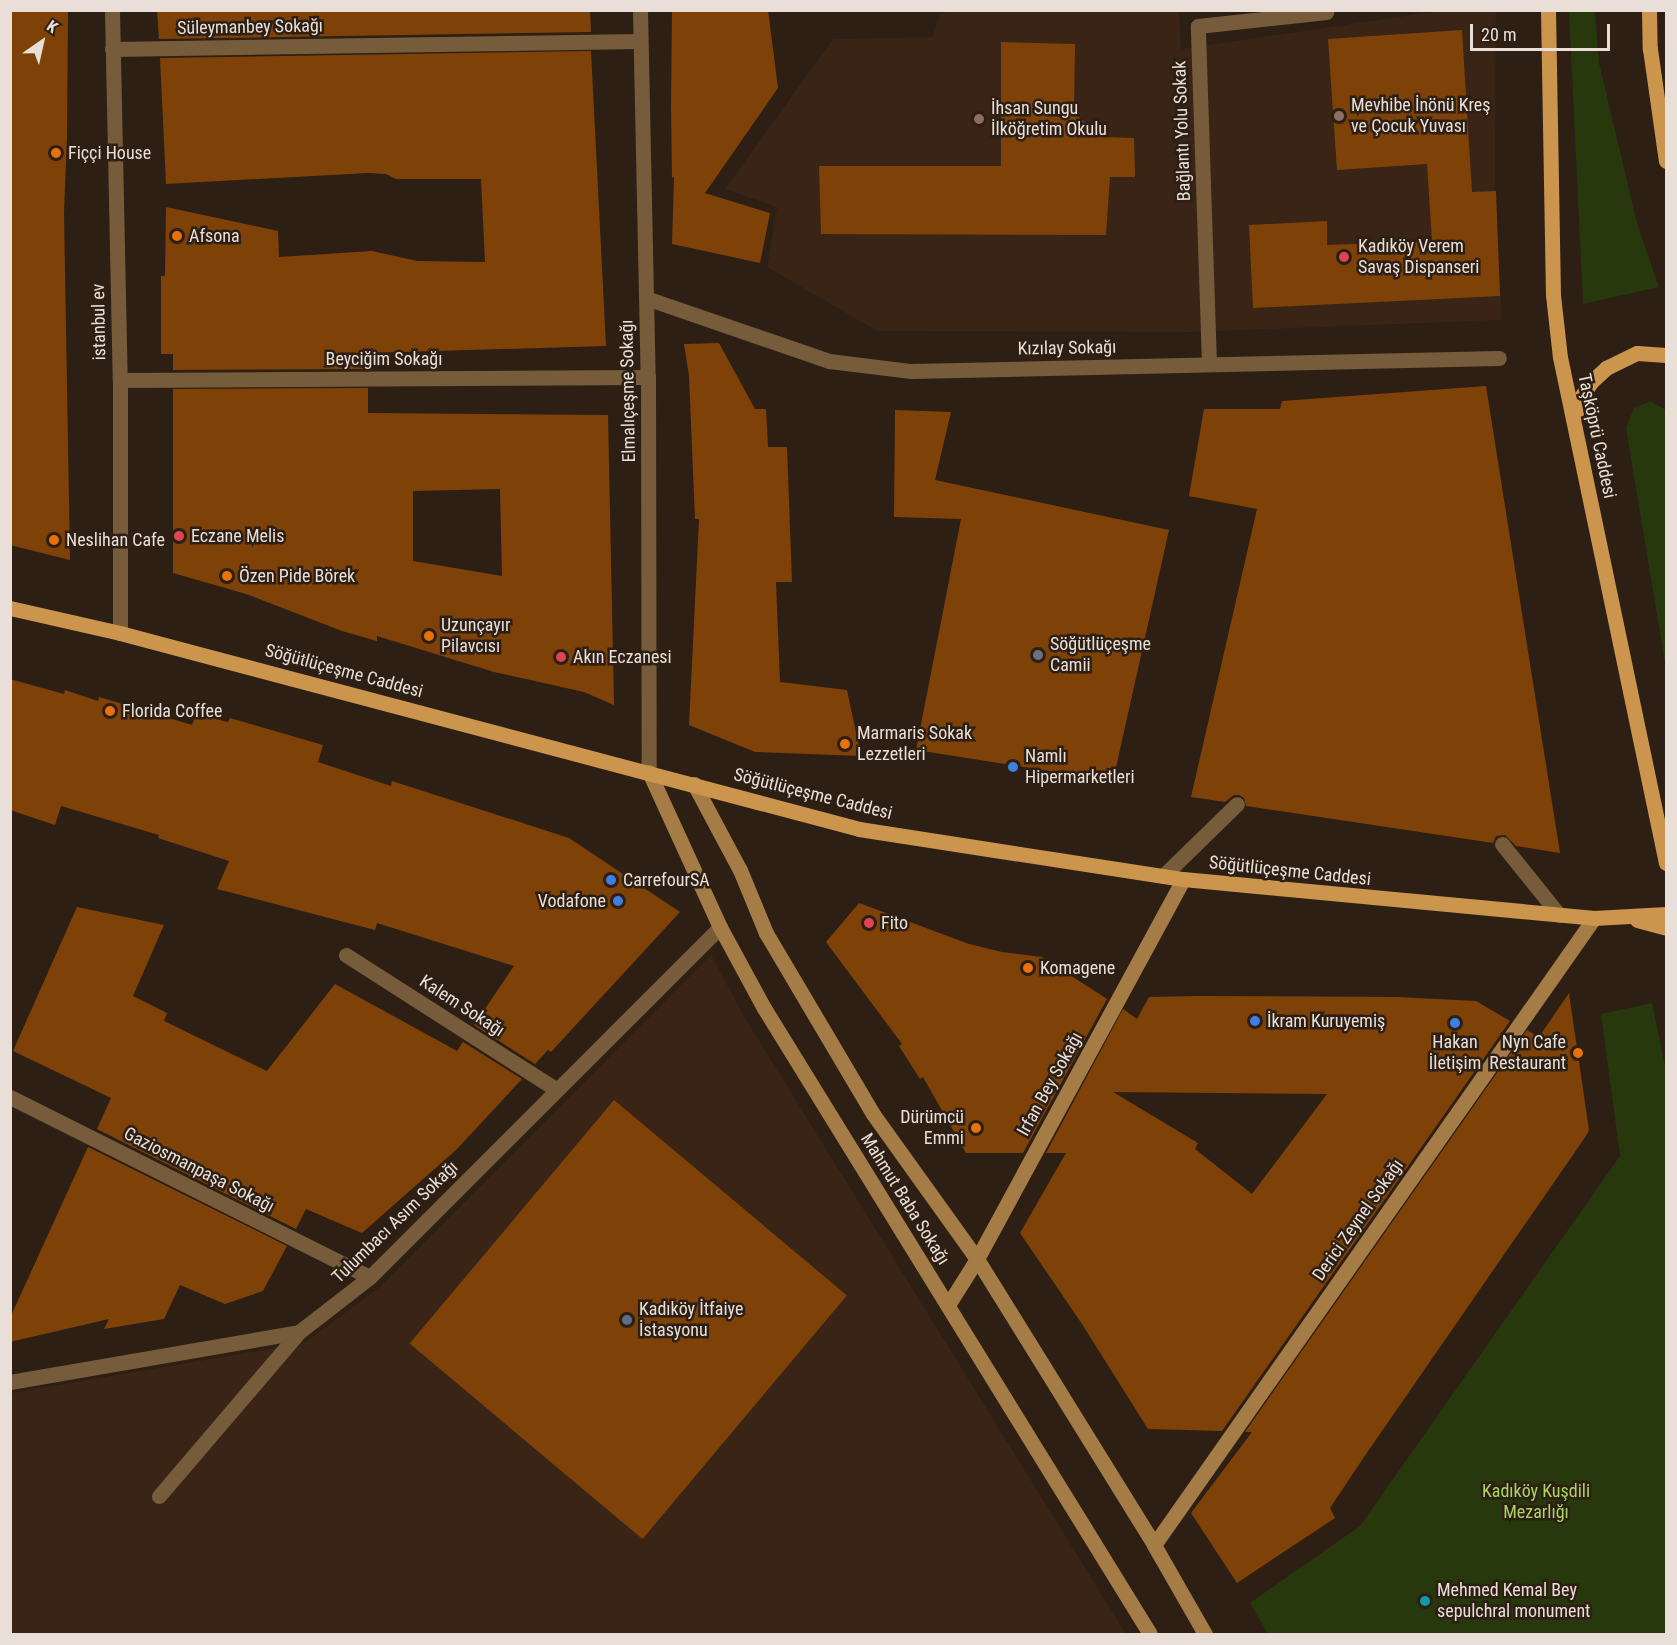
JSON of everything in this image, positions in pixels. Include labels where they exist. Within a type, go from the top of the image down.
[{"type":"main road","name":"Taşköprü Caddesi","points":[[1548,10],[1553,295],[1560,357],[1666,863]]},
{"type":"main road","points":[[1649,10],[1650,49],[1666,161]]},
{"type":"main road","points":[[1574,418],[1580,398],[1591,382],[1606,368],[1636,352],[1666,355]]},
{"type":"main road","name":"Söğütlüçeşme Caddesi","points":[[10,608],[120,633],[859,829],[1183,879],[1559,915],[1594,918],[1625,917]]},
{"type":"main road","points":[[1625,917],[1666,914]]},
{"type":"main road","points":[[1625,917],[1666,928]]},
{"type":"street","name":"istanbul ev","points":[[112,10],[120,380],[120,633]]},
{"type":"street","name":"Elmalıçeşme Sokağı","points":[[640,10],[648,377],[649,772]]},
{"type":"street","name":"Bağlantı Yolu Sokak","points":[[1209,364],[1198,26],[1326,12]]},
{"type":"street","name":"Süleymanbey Sokağı","points":[[112,49],[640,42]]},
{"type":"street","name":"Kızılay Sokağı","points":[[646,298],[829,361],[911,370],[1499,358]]},
{"type":"street","name":"Beyciğim Sokağı","points":[[120,380],[648,377]]},
{"type":"street","name":"Mahmut Baba Sokağı","points":[[649,772],[720,927],[764,1008],[1150,1635]]},
{"type":"street","name":"Mahmut Baba Sokağı","points":[[694,784],[740,870],[766,933],[867,1104],[977,1259],[1154,1545],[1205,1635]]},
{"type":"street","points":[[1163,876],[1238,804]]},
{"type":"street","points":[[1502,844],[1559,915]]},
{"type":"street","name":"Irfan Bey Sokağı","points":[[948,1305],[977,1259],[1183,879]]},
{"type":"street","name":"Derici Zeynel Sokağı","points":[[1154,1545],[1594,918]]},
{"type":"street","name":"Tulumbacı Asım Sokağı","points":[[10,1382],[299,1332],[370,1277],[720,927]]},
{"type":"street","name":"Kalem Sokağı","points":[[346,955],[557,1090]]},
{"type":"street","name":"Gaziosmanpaşa Sokağı","points":[[10,1097],[370,1277]]},
{"type":"street","points":[[159,1496],[299,1332]]},
{"type":"shaded area","points":[[966,10],[1179,11],[1181,49],[1439,11],[1496,11],[1495,183],[1502,320],[1191,332],[877,331],[767,267],[777,207],[725,189],[833,39],[933,37],[940,13]]},
{"type":"shaded area","points":[[711,955],[745,1018],[1126,1634],[11,1634],[11,1393],[304,1343],[380,1287]]},
{"type":"green space","points":[[1569,11],[1595,11],[1599,63],[1637,223],[1659,287],[1583,304]]},
{"type":"green space","points":[[1650,401],[1666,410],[1666,669],[1626,428],[1634,408]]},
{"type":"green space","name":"Kadıköy Kuşdili Mezarlığı","points":[[1652,1003],[1666,1071],[1666,1634],[1268,1634],[1250,1603],[1360,1526],[1620,1156],[1601,1014]]},
{"type":"building","points":[[10,10],[68,10],[64,213],[70,560],[10,545]]},
{"type":"building","points":[[157,10],[590,10],[591,32],[159,39]]},
{"type":"building","points":[[672,10],[768,10],[778,88],[705,193],[770,213],[760,263],[672,244],[674,178],[672,177],[671,107]]},
{"type":"building","points":[[1462,30],[1472,192],[1496,191],[1500,296],[1253,308],[1249,225],[1327,221],[1327,245],[1432,241],[1427,164],[1337,170],[1328,39]]},
{"type":"building","points":[[1001,42],[1075,44],[1074,113],[1103,137],[1134,138],[1135,177],[1110,177],[1106,235],[821,234],[819,166],[1001,166]]},
{"type":"building","points":[[591,51],[606,346],[368,353],[368,369],[173,370],[173,354],[161,354],[161,276],[165,276],[166,207],[278,231],[279,257],[372,251],[417,261],[485,262],[481,179],[396,179],[386,174],[368,173],[166,184],[160,58]]},
{"type":"building","points":[[719,343],[755,409],[766,409],[768,447],[787,447],[792,582],[776,582],[780,682],[847,690],[861,756],[755,752],[689,725],[699,519],[695,519],[689,376],[684,344]]},
{"type":"building","points":[[1486,386],[1560,853],[1516,846],[1505,835],[1496,836],[1493,843],[1246,806],[1244,798],[1239,795],[1234,795],[1225,802],[1191,797],[1257,509],[1189,496],[1204,409],[1280,409],[1282,401]]},
{"type":"building","points":[[368,388],[368,413],[608,415],[614,705],[584,692],[494,672],[377,636],[377,641],[342,631],[246,594],[173,573],[173,389]],"holes":[[[500,489],[502,576],[413,561],[413,491]]]},
{"type":"building","name":"Söğütlüçeşme Camii","points":[[895,410],[951,412],[935,480],[1169,530],[1113,781],[916,750],[961,519],[894,517]]},
{"type":"building","points":[[10,679],[64,694],[65,690],[98,701],[99,697],[192,725],[196,714],[228,722],[230,718],[323,745],[318,762],[391,786],[392,781],[569,838],[680,912],[551,1052],[548,1050],[535,1064],[474,1025],[514,966],[377,923],[375,930],[217,889],[229,861],[158,838],[159,835],[61,806],[55,825],[10,810]]},
{"type":"building","points":[[859,903],[969,944],[1002,952],[1042,957],[1107,999],[1023,1153],[966,1153],[923,1077],[920,1079],[899,1046],[902,1044],[826,942]]},
{"type":"building","points":[[77,907],[164,925],[133,996],[167,1013],[164,1021],[267,1071],[335,984],[457,1051],[463,1042],[522,1079],[456,1150],[362,1233],[306,1209],[296,1229],[97,1129],[111,1098],[13,1051]]},
{"type":"building","points":[[1569,993],[1589,1130],[1586,1136],[1330,1508],[1335,1518],[1237,1583],[1191,1513],[1252,1432],[1245,1432],[1527,1030],[1539,1037]]},
{"type":"building","points":[[1149,997],[1398,997],[1476,1001],[1510,1021],[1222,1431],[1148,1429],[1082,1324],[1020,1233],[1066,1153],[1046,1153],[1123,1009],[1137,1019]],"holes":[[[1113,1092],[1327,1094],[1252,1194],[1195,1149],[1198,1143]]]},
{"type":"building","name":"Kadıköy İtfaiye İstasyonu","points":[[614,1100],[847,1295],[642,1539],[410,1344]]},
{"type":"building","points":[[88,1147],[287,1246],[263,1291],[225,1304],[180,1285],[164,1319],[104,1329],[109,1319],[10,1342],[10,1318]]},
{"type":"place","name":"Mevhibe İnönü Kreş ve Çocuk Yuvası","points":[[1339,116]]},
{"type":"place","name":"İhsan Sungu İlköğretim Okulu","points":[[979,119]]},
{"type":"place","name":"Fiççi House","points":[[56,153]]},
{"type":"place","name":"Afsona","points":[[177,236]]},
{"type":"place","name":"Kadıköy Verem Savaş Dispanseri","points":[[1344,257]]},
{"type":"place","name":"Eczane Melis","points":[[179,536]]},
{"type":"place","name":"Neslihan Cafe","points":[[54,540]]},
{"type":"place","name":"Özen Pide Börek","points":[[227,576]]},
{"type":"place","name":"Uzunçayır Pilavcısı","points":[[429,636]]},
{"type":"place","name":"Söğütlüçeşme Camii","points":[[1038,655]]},
{"type":"place","name":"Akın Eczanesi","points":[[561,657]]},
{"type":"place","name":"Florida Coffee","points":[[110,711]]},
{"type":"place","name":"Marmaris Sokak Lezzetleri","points":[[845,744]]},
{"type":"place","name":"Namlı Hipermarketleri","points":[[1013,767]]},
{"type":"place","name":"CarrefourSA","points":[[611,880]]},
{"type":"place","name":"Vodafone","points":[[618,901]]},
{"type":"place","name":"Fito","points":[[869,923]]},
{"type":"place","name":"Komagene","points":[[1028,968]]},
{"type":"place","name":"İkram Kuruyemiş","points":[[1255,1021]]},
{"type":"place","name":"Hakan İletişim","points":[[1455,1023]]},
{"type":"place","name":"Nyn Cafe Restaurant","points":[[1578,1053]]},
{"type":"place","name":"Dürümcü Emmi","points":[[976,1128]]},
{"type":"place","name":"Kadıköy İtfaiye İstasyonu","points":[[627,1320]]},
{"type":"place","name":"Mehmed Kemal Bey sepulchral monument","points":[[1425,1601]]}]
